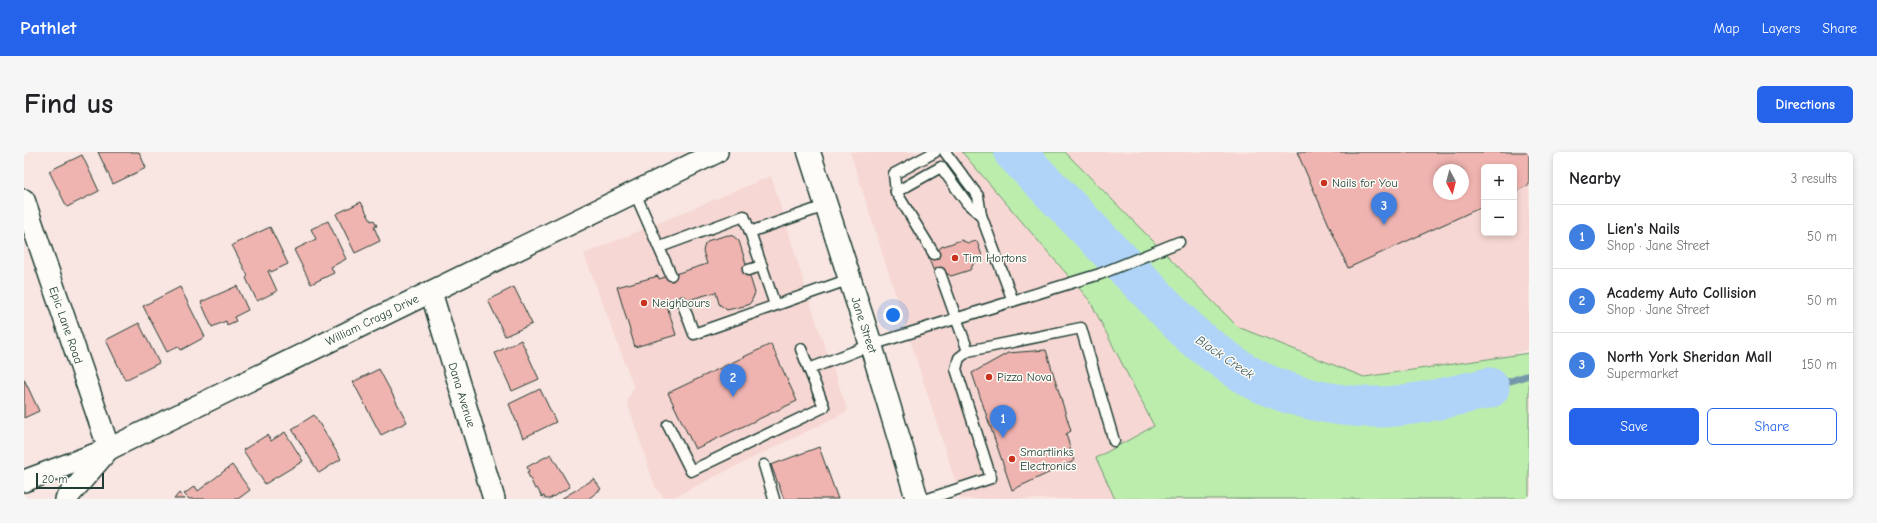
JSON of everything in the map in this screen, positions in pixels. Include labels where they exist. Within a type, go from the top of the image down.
[{"type":"main road","name":"Jane Street","points":[[809,152],[825,206],[871,345],[917,499]]},
{"type":"street","name":"William Cragg Drive","points":[[24,481],[109,449],[717,152]]},
{"type":"street","name":"Epic Lane Road","points":[[24,200],[109,449]]},
{"type":"street","name":"Dana Avenue","points":[[431,292],[494,499]]},
{"type":"street","points":[[66,499],[109,449]]},
{"type":"lane","points":[[934,254],[896,192],[894,174],[936,152]]},
{"type":"lane","points":[[945,152],[978,196],[981,215],[1013,301]]},
{"type":"lane","points":[[896,192],[941,167],[967,203],[981,215]]},
{"type":"lane","points":[[635,193],[671,275]]},
{"type":"lane","points":[[750,232],[825,206]]},
{"type":"lane","points":[[660,247],[744,216],[775,305]]},
{"type":"lane","points":[[809,369],[871,345],[1100,274],[1179,242]]},
{"type":"lane","points":[[748,270],[762,266]]},
{"type":"lane","points":[[940,273],[958,318],[968,351]]},
{"type":"lane","points":[[682,302],[694,334],[850,279]]},
{"type":"lane","points":[[928,499],[991,478],[956,369],[959,358],[968,351],[1081,328],[1114,441]]},
{"type":"lane","points":[[668,424],[691,471],[824,407],[801,349]]},
{"type":"lane","points":[[764,465],[774,499]]},
{"type":"shaded area","points":[[850,152],[962,152],[1090,301],[1154,426],[1097,458],[1115,499],[961,499]]},
{"type":"shaded area","points":[[1065,152],[1529,152],[1529,349],[1508,356],[1364,377],[1238,327]]},
{"type":"shaded area","points":[[771,176],[816,321],[848,411],[670,499],[665,499],[655,487],[627,401],[634,387],[584,254]]},
{"type":"green space","points":[[962,152],[1065,152],[1238,327],[1364,377],[1529,353],[1529,499],[1115,499],[1096,458],[1154,426],[1090,301]]},
{"type":"building","points":[[98,152],[139,152],[146,168],[113,184]]},
{"type":"building","points":[[1297,152],[1529,152],[1529,185],[1517,191],[1517,164],[1481,164],[1481,207],[1348,268]]},
{"type":"building","points":[[82,155],[99,191],[67,207],[49,171]]},
{"type":"building","points":[[361,202],[371,221],[374,220],[377,226],[374,227],[380,241],[355,253],[336,214]]},
{"type":"building","points":[[328,221],[346,259],[331,267],[334,273],[311,284],[294,250],[316,239],[311,229]]},
{"type":"building","points":[[270,227],[288,264],[271,272],[270,270],[268,271],[277,291],[257,301],[246,278],[248,276],[232,245]]},
{"type":"building","points":[[728,235],[733,236],[739,241],[755,293],[751,302],[748,305],[727,310],[719,304],[716,292],[667,306],[676,335],[635,347],[617,287],[658,276],[659,279],[707,264],[703,251],[705,244],[710,240]]},
{"type":"building","name":"Tim Hortons","points":[[961,240],[968,243],[977,241],[983,259],[974,263],[970,270],[951,276],[943,271],[935,274],[928,257],[937,253],[941,247]]},
{"type":"building","points":[[237,286],[248,310],[234,317],[236,321],[227,325],[226,321],[212,327],[201,302]]},
{"type":"building","points":[[180,287],[205,337],[181,350],[178,346],[167,352],[143,306]]},
{"type":"building","points":[[514,287],[532,324],[505,336],[488,300]]},
{"type":"building","points":[[139,323],[159,363],[125,380],[106,340]]},
{"type":"building","points":[[521,340],[539,379],[512,391],[495,353]]},
{"type":"building","points":[[771,344],[797,401],[695,449],[668,393]]},
{"type":"building","points":[[1046,350],[1071,431],[1066,434],[1074,461],[1012,490],[972,373],[1008,353]]},
{"type":"building","points":[[379,369],[407,422],[381,435],[353,382]]},
{"type":"building","points":[[24,379],[39,411],[24,418]]},
{"type":"building","points":[[540,389],[556,422],[523,438],[509,404]]},
{"type":"building","points":[[314,415],[341,459],[319,473],[292,429]]},
{"type":"building","points":[[285,432],[303,461],[265,484],[243,450],[267,435],[271,441]]},
{"type":"building","points":[[819,447],[838,499],[784,499],[771,465]]},
{"type":"building","points":[[551,454],[570,487],[549,499],[545,499],[544,496],[542,497],[537,488],[535,489],[527,472],[529,471],[527,467]]},
{"type":"building","points":[[232,465],[250,490],[238,499],[189,499],[184,494],[195,486],[198,491]]},
{"type":"building","points":[[594,479],[601,489],[588,499],[561,499]]},
{"type":"building","points":[[179,493],[185,499],[174,499]]},
{"type":"waterway","name":"Black Creek","points":[[1014,152],[1192,335],[1234,366],[1263,383],[1294,395],[1310,399],[1343,405],[1375,407],[1389,407],[1418,403],[1489,388]]},
{"type":"waterway","name":"Black Creek","points":[[1489,388],[1529,375]]},
{"type":"place","name":"Nails for You","points":[[1324,183]]},
{"type":"place","name":"North York Sheridan Mall","points":[[1384,225]]},
{"type":"place","name":"Tim Hortons","points":[[955,258]]},
{"type":"place","name":"Neighbours","points":[[644,303]]},
{"type":"place","name":"Pizza Nova","points":[[989,377]]},
{"type":"place","name":"Academy Auto Collision","points":[[733,397]]},
{"type":"place","name":"Lien's Nails","points":[[1003,438]]},
{"type":"place","name":"Smartlinks Electronics","points":[[1012,459]]}]
